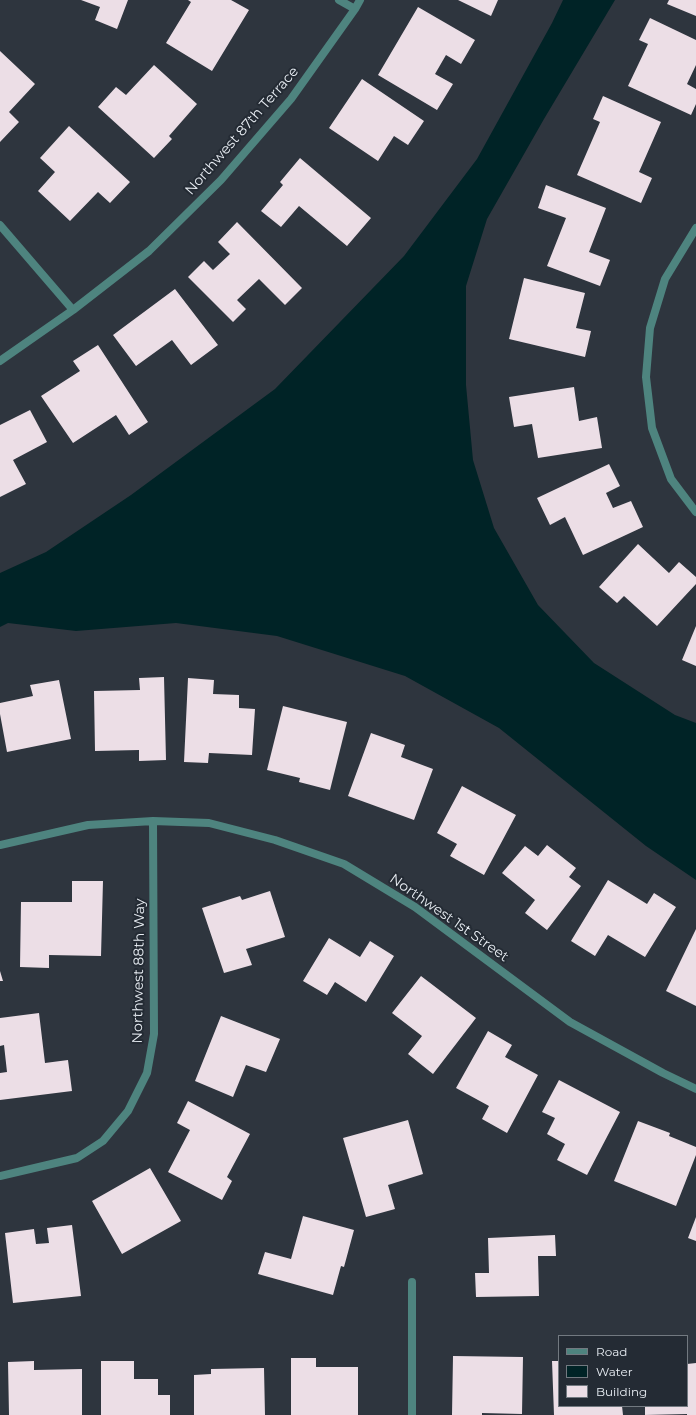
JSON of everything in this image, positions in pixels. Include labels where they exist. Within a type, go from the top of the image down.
[{"type":"street","points":[[339,0],[355,9]]},
{"type":"street","name":"Northwest 87th Terrace","points":[[0,361],[73,310],[149,251],[221,180],[290,99],[360,0]]},
{"type":"street","points":[[0,225],[73,310]]},
{"type":"street","points":[[696,228],[665,280],[650,328],[646,377],[652,428],[671,479],[696,512]]},
{"type":"street","name":"Northwest 1st Street","points":[[0,845],[88,825],[153,821],[209,823],[275,840],[344,864],[415,908],[570,1022],[663,1073],[696,1089]]},
{"type":"street","name":"Northwest 88th Way","points":[[0,1176],[77,1158],[103,1141],[128,1111],[147,1073],[154,1034],[153,821]]},
{"type":"street","points":[[412,1282],[412,1415]]},
{"type":"water","points":[[563,0],[615,0],[544,119],[487,219],[466,286],[466,385],[473,460],[494,528],[538,605],[594,663],[675,715],[696,723],[696,880],[646,846],[499,728],[405,676],[277,636],[176,623],[76,631],[8,623],[0,627],[0,573],[46,552],[131,495],[275,389],[404,256],[477,159],[552,23]]},
{"type":"building","points":[[81,0],[128,0],[117,29],[95,20],[100,7]]},
{"type":"building","points":[[188,0],[231,0],[249,10],[212,71],[166,43],[191,2]]},
{"type":"building","points":[[458,0],[498,0],[491,16]]},
{"type":"building","points":[[669,0],[696,0],[696,16],[667,4]]},
{"type":"building","points":[[418,7],[475,40],[461,64],[446,55],[435,74],[453,84],[437,110],[378,75]]},
{"type":"building","points":[[650,18],[696,40],[696,65],[687,84],[696,89],[696,104],[691,115],[628,86],[648,44],[639,40]]},
{"type":"building","points":[[0,51],[35,84],[9,112],[19,122],[0,142]]},
{"type":"building","points":[[154,65],[197,104],[169,136],[172,139],[154,158],[98,107],[116,87],[126,95]]},
{"type":"building","points":[[362,79],[424,121],[408,145],[394,136],[378,161],[329,128]]},
{"type":"building","points":[[603,96],[661,122],[639,172],[652,178],[641,203],[577,175],[600,122],[593,119]]},
{"type":"building","points":[[69,126],[130,182],[110,203],[98,192],[70,221],[38,191],[55,172],[40,158]]},
{"type":"building","points":[[300,158],[371,218],[347,246],[299,206],[281,227],[261,211],[283,185],[280,182]]},
{"type":"building","points":[[546,185],[606,208],[589,252],[610,260],[600,286],[547,266],[566,218],[538,208]]},
{"type":"building","points":[[237,222],[302,288],[285,305],[259,279],[237,300],[246,309],[233,322],[188,277],[204,261],[213,270],[230,254],[218,242]]},
{"type":"building","points":[[524,278],[585,293],[576,328],[591,331],[585,357],[509,339]]},
{"type":"building","points":[[175,289],[218,345],[191,365],[172,340],[136,366],[113,335]]},
{"type":"building","points":[[98,345],[148,422],[129,435],[116,415],[73,443],[41,396],[80,371],[73,361]]},
{"type":"building","points":[[574,387],[579,421],[597,417],[602,448],[538,458],[532,424],[514,427],[509,397]]},
{"type":"building","points":[[30,410],[47,442],[13,460],[26,484],[0,497],[0,425]]},
{"type":"building","points":[[609,464],[620,486],[606,493],[613,508],[631,501],[643,527],[583,555],[565,517],[550,525],[537,498]]},
{"type":"building","points":[[638,544],[669,573],[679,562],[696,577],[696,584],[657,626],[624,596],[617,603],[599,587]]},
{"type":"building","points":[[696,626],[696,666],[682,660]]},
{"type":"building","points":[[164,677],[166,760],[139,761],[139,750],[95,751],[94,691],[140,690],[139,678]]},
{"type":"building","points":[[188,678],[214,680],[213,694],[239,695],[239,708],[255,709],[252,755],[209,753],[208,763],[184,762]]},
{"type":"building","points":[[59,680],[71,739],[7,752],[0,714],[0,703],[33,696],[30,685]]},
{"type":"building","points":[[283,706],[347,722],[330,790],[299,782],[300,778],[267,770]]},
{"type":"building","points":[[371,733],[405,745],[401,757],[433,769],[414,820],[348,796]]},
{"type":"building","points":[[462,786],[516,815],[484,875],[450,856],[457,844],[437,833]]},
{"type":"building","points":[[547,845],[576,868],[569,877],[581,886],[547,930],[525,913],[535,900],[502,873],[525,846],[538,856]]},
{"type":"building","points":[[608,880],[647,904],[654,893],[676,907],[645,957],[608,935],[595,956],[571,941]]},
{"type":"building","points":[[72,881],[103,881],[101,956],[49,955],[49,968],[20,967],[21,902],[72,902]]},
{"type":"building","points":[[270,891],[285,937],[246,949],[252,965],[224,973],[202,908],[240,896],[242,900]]},
{"type":"building","points":[[696,929],[696,1006],[666,991]]},
{"type":"building","points":[[329,938],[360,957],[370,941],[394,956],[366,1002],[335,982],[327,995],[303,981]]},
{"type":"building","points":[[0,971],[3,981],[0,981]]},
{"type":"building","points":[[421,976],[476,1018],[433,1074],[408,1054],[422,1036],[392,1013]]},
{"type":"building","points":[[39,1013],[45,1063],[68,1060],[72,1091],[0,1100],[0,1073],[7,1072],[4,1045],[0,1046],[0,1018]]},
{"type":"building","points":[[221,1016],[280,1039],[266,1072],[246,1065],[233,1097],[195,1081]]},
{"type":"building","points":[[488,1031],[512,1045],[505,1057],[538,1075],[507,1133],[482,1119],[489,1106],[456,1088]]},
{"type":"building","points":[[559,1080],[620,1112],[587,1175],[557,1160],[565,1144],[547,1134],[555,1118],[542,1112]]},
{"type":"building","points":[[188,1101],[250,1134],[227,1177],[232,1181],[222,1200],[168,1172],[190,1130],[177,1123]]},
{"type":"building","points":[[408,1120],[423,1174],[388,1185],[395,1209],[366,1217],[343,1138]]},
{"type":"building","points":[[638,1121],[670,1133],[669,1136],[696,1147],[696,1155],[676,1206],[614,1181]]},
{"type":"building","points":[[150,1168],[181,1221],[122,1254],[92,1201]]},
{"type":"building","points":[[303,1216],[354,1230],[344,1267],[341,1266],[333,1295],[258,1274],[265,1252],[291,1259]]},
{"type":"building","points":[[696,1217],[696,1241],[688,1238]]},
{"type":"building","points":[[72,1225],[81,1296],[13,1303],[5,1233],[34,1229],[36,1244],[49,1243],[47,1228]]},
{"type":"building","points":[[555,1235],[556,1256],[538,1256],[539,1296],[476,1297],[475,1273],[489,1273],[488,1238]]},
{"type":"building","points":[[453,1356],[523,1357],[522,1414],[482,1413],[482,1415],[452,1415]]},
{"type":"building","points":[[291,1358],[316,1358],[316,1367],[358,1367],[358,1415],[291,1415]]},
{"type":"building","points":[[34,1361],[34,1370],[82,1369],[82,1415],[9,1415],[8,1362]]},
{"type":"building","points":[[101,1361],[134,1361],[134,1379],[158,1379],[158,1395],[170,1395],[170,1415],[101,1415]]},
{"type":"building","points":[[552,1361],[558,1361],[558,1407],[622,1407],[623,1415],[554,1415]]},
{"type":"building","points":[[696,1363],[696,1415],[645,1415],[645,1407],[688,1407],[688,1364]]},
{"type":"building","points":[[264,1368],[265,1415],[194,1415],[194,1375],[211,1374],[211,1369]]}]
